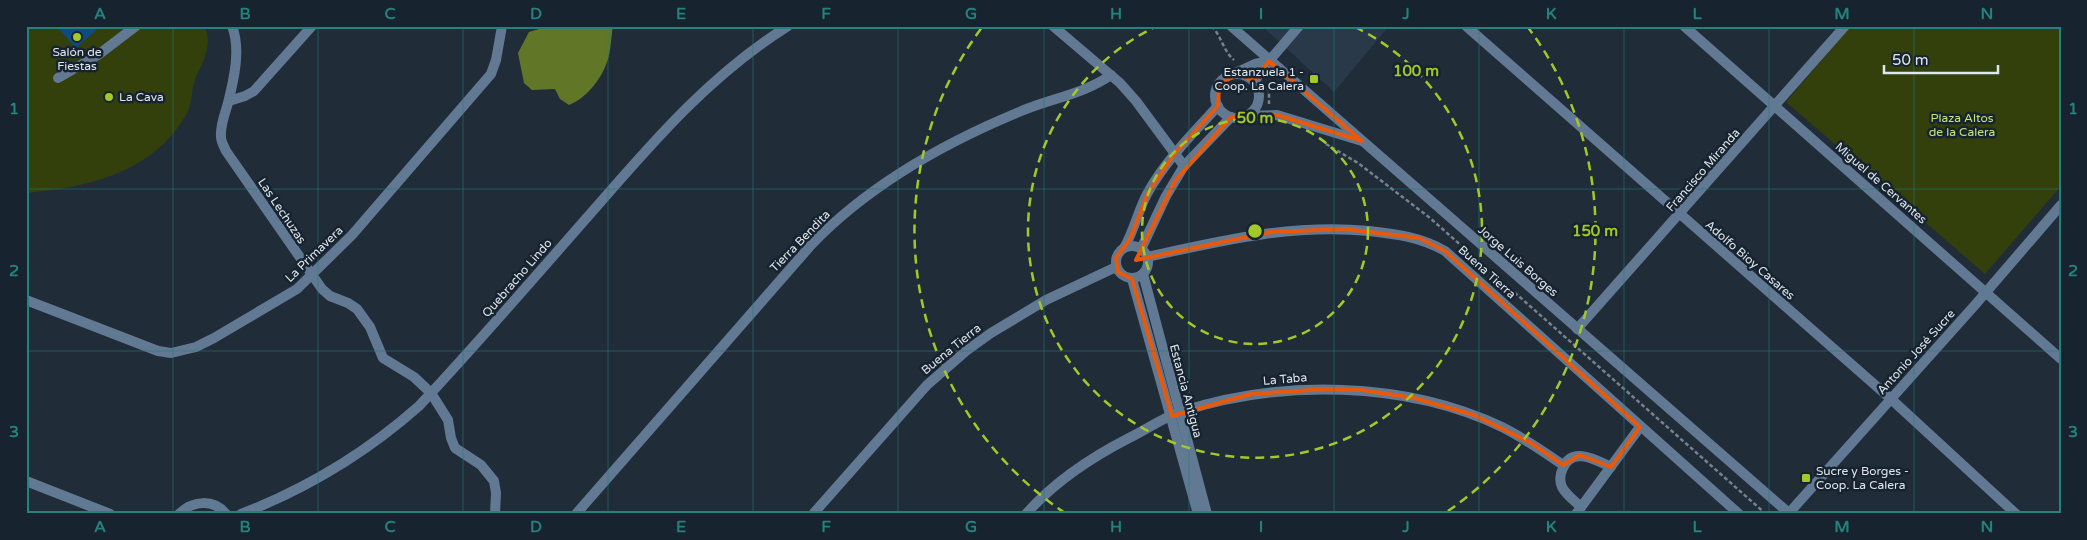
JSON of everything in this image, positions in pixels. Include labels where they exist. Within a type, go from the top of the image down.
[{"type":"street","points":[[58,78],[98,55],[136,26]]},
{"type":"street","name":"Las Lechuzas","points":[[232,26],[236,52],[228,101],[220,128],[221,139],[226,151],[311,275],[330,296],[348,303],[362,314],[370,327],[383,358],[414,377],[431,393],[448,420],[455,448],[481,465],[494,481],[496,514]]},
{"type":"street","points":[[228,101],[254,91],[312,26]]},
{"type":"street","name":"La Primavera","points":[[26,300],[158,350],[171,353],[196,347],[214,338],[286,296],[311,275],[352,235],[484,84],[491,74],[496,60],[502,26]]},
{"type":"street","name":"Quebracho Lindo","points":[[241,514],[280,498],[337,467],[398,425],[431,393],[643,154],[698,95],[745,56],[788,26]]},
{"type":"street","points":[[1053,26],[1110,75],[1136,101],[1184,166]]},
{"type":"street","name":"Jorge Luis Borges","points":[[1231,26],[1789,513]]},
{"type":"street","points":[[1255,84],[1258,74],[1299,26]]},
{"type":"street","name":"Adolfo Bioy Casares","points":[[1466,26],[1680,216],[1891,399],[2016,514]]},
{"type":"street","name":"Miguel de Cervantes","points":[[1684,26],[1894,209],[1985,293],[2061,359]]},
{"type":"street","name":"Francisco Miranda","points":[[1577,329],[1680,216],[1846,26]]},
{"type":"street","points":[[1269,61],[1249,66],[1231,75],[1219,84],[1216,91],[1220,110],[1231,117],[1277,115],[1362,141]]},
{"type":"street","name":"Tierra Bendita","points":[[576,514],[812,244],[843,214],[894,177],[990,124],[1022,110],[1097,85],[1110,75]]},
{"type":"street","points":[[1231,75],[1245,76],[1255,84],[1259,96],[1258,103],[1255,109],[1245,116]]},
{"type":"street","points":[[1218,106],[1175,153],[1148,193],[1133,232],[1124,248],[1118,254],[1116,267],[1122,275],[1132,279],[1143,274],[1148,267],[1144,253],[1166,196],[1184,166],[1231,117]]},
{"type":"street","name":"Antonio José Sucre","points":[[1789,513],[2061,205]]},
{"type":"street","name":"Buena Tierra","points":[[1144,253],[1244,236],[1317,229],[1397,234],[1425,241],[1445,251],[1739,514]]},
{"type":"street","points":[[1124,248],[1133,246],[1144,253]]},
{"type":"street","name":"Buena Tierra","points":[[813,514],[927,385],[966,351],[991,333],[1046,300],[1116,267]]},
{"type":"street","name":"Estancia Antigua","points":[[1143,274],[1198,514]]},
{"type":"street","name":"Estancia Antigua","points":[[1132,279],[1207,514]]},
{"type":"street","name":"La Taba","points":[[1026,514],[1063,478],[1096,456],[1175,414],[1251,394],[1328,388],[1362,390],[1414,398],[1474,416],[1517,435],[1563,466]]},
{"type":"street","points":[[1611,467],[1590,456],[1572,457],[1563,466],[1559,478],[1578,511],[1611,467],[1640,427]]},
{"type":"street","points":[[26,481],[110,514]]},
{"type":"street","points":[[179,514],[190,505],[201,502],[210,503],[226,514]]},
{"type":"highlighted area","points":[[1269,61],[1362,141],[1277,115],[1231,117],[1175,181],[1136,260],[1271,232],[1345,229],[1419,238],[1445,251],[1640,427],[1611,467],[1580,455],[1563,465],[1531,443],[1474,415],[1414,398],[1362,390],[1328,389],[1251,394],[1172,416],[1132,279],[1118,272],[1116,258],[1130,239],[1148,193],[1175,153],[1218,106],[1219,84],[1238,74],[1254,81]]},
{"type":"shaded area","points":[[549,26],[613,26],[608,58],[601,75],[582,98],[569,105],[560,99],[555,89],[532,90],[524,83],[518,53],[529,32]]},
{"type":"shaded area","points":[[1262,26],[1389,26],[1334,92]]},
{"type":"green space","name":"La Cava","points":[[26,26],[204,26],[208,40],[206,54],[195,80],[187,113],[173,133],[157,150],[138,163],[95,181],[26,193]]},
{"type":"green space","name":"Plaza Altos de la Calera","points":[[1851,26],[2061,26],[2061,186],[1985,274],[1786,102]]},
{"type":"building","name":"Salón de Fiestas","points":[[56,26],[101,26],[76,48]]},
{"type":"place","name":"Salón de Fiestas","points":[[77,37]]},
{"type":"place","name":"Estanzuela 1 - Coop. La Calera","points":[[1314,79]]},
{"type":"place","name":"La Cava","points":[[109,97]]},
{"type":"place","name":"Sucre y Borges - Coop. La Calera","points":[[1806,478]]}]
